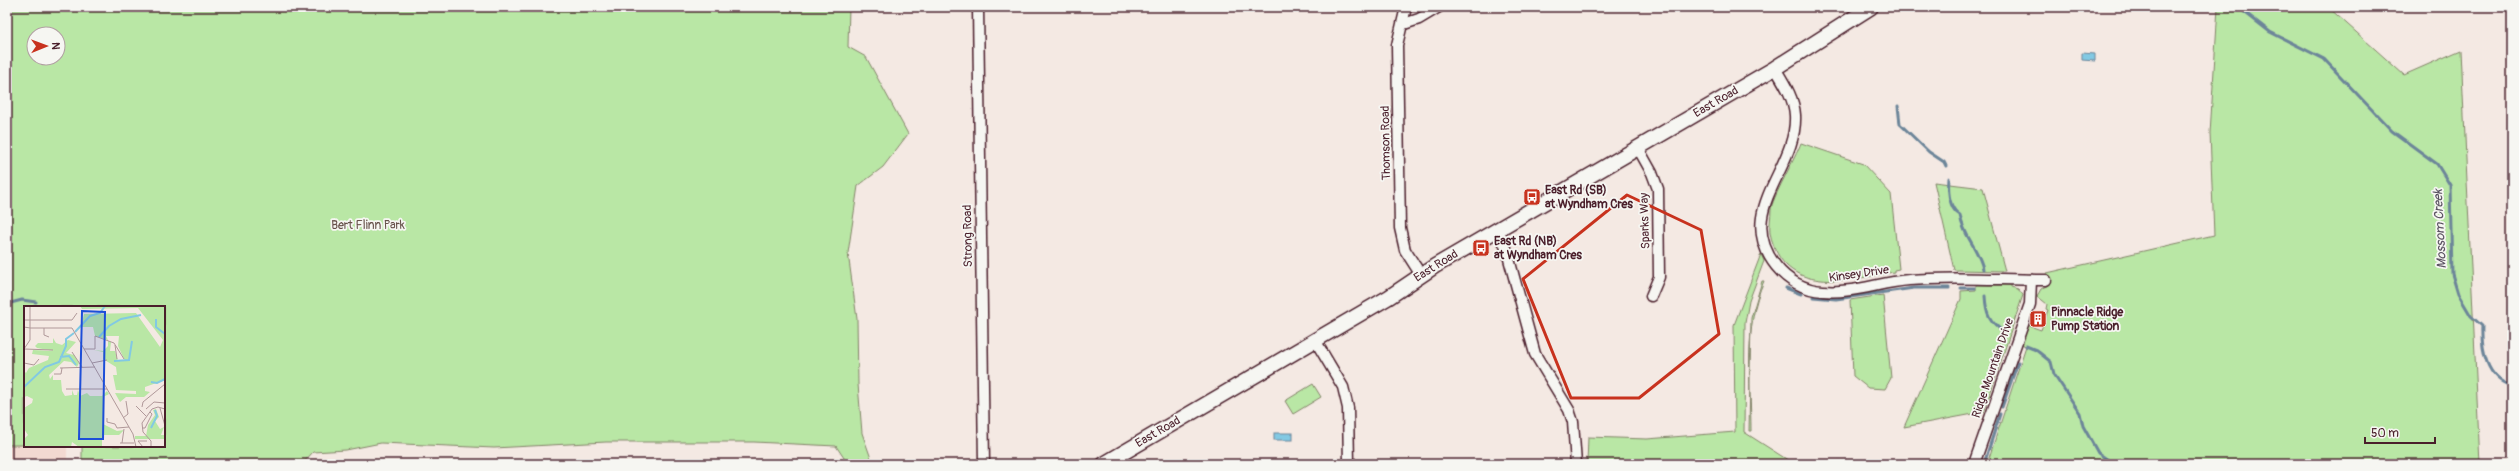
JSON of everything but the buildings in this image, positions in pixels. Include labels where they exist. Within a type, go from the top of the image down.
[{"type":"main road","name":"East Road","points":[[1104,464],[1389,297],[1420,275],[1775,68],[1871,7]]},
{"type":"street","name":"Strong Road","points":[[978,7],[984,464]]},
{"type":"street","name":"Thomson Road","points":[[1406,7],[1404,24],[1397,45],[1400,228],[1405,250],[1420,275]]},
{"type":"street","points":[[1404,24],[1419,19],[1439,7]]},
{"type":"street","name":"Kinsey Drive","points":[[1775,68],[1791,97],[1795,115],[1794,128],[1790,146],[1767,195],[1762,227],[1766,250],[1786,276],[1811,289],[1831,292],[1911,280],[2046,280]]},
{"type":"street","name":"Sparks Way","points":[[1638,148],[1652,173],[1658,189],[1659,277],[1651,296]]},
{"type":"street","points":[[1498,230],[1506,248],[1535,354],[1569,410],[1573,422],[1576,464]]},
{"type":"street","name":"Ridge Mountain Drive","points":[[1974,464],[2030,304],[2031,280]]},
{"type":"street","points":[[1316,340],[1343,387],[1348,408],[1349,464]]},
{"type":"highlighted area","points":[[1627,195],[1701,230],[1719,334],[1639,398],[1571,398],[1523,279]]},
{"type":"shaded area","points":[[7,440],[24,440],[24,447],[67,447],[67,464],[7,464]]},
{"type":"green space","name":"Bert Flinn Park","points":[[7,7],[849,7],[848,47],[866,57],[908,134],[883,167],[858,186],[848,253],[857,319],[858,384],[862,433],[873,464],[848,464],[836,446],[754,442],[606,442],[494,448],[381,443],[346,450],[313,452],[302,464],[82,464],[82,447],[165,447],[165,306],[24,306],[24,445],[7,445]]},
{"type":"green space","points":[[2218,7],[2328,7],[2404,75],[2461,50],[2480,464],[1987,464],[2026,346],[2021,344],[2027,325],[2041,330],[2048,310],[2046,309],[2047,304],[2037,296],[2041,289],[2046,286],[2047,273],[2214,235],[2210,133]]},
{"type":"green space","points":[[1801,143],[1863,164],[1891,194],[1899,269],[1894,270],[1894,272],[1857,278],[1820,280],[1803,276],[1789,268],[1777,254],[1770,233],[1772,205]]},
{"type":"green space","points":[[1934,182],[1983,188],[2005,271],[1954,270]]},
{"type":"green space","points":[[1761,254],[1764,261],[1749,301],[1745,323],[1744,432],[1794,464],[1587,464],[1588,437],[1647,439],[1735,432],[1734,325]]},
{"type":"green space","points":[[1762,281],[1764,281],[1757,299],[1751,336],[1751,318]]},
{"type":"green space","points":[[1976,285],[2011,285],[2011,287],[2018,289],[2023,295],[1984,412],[1904,427],[1961,299],[1961,291],[1976,290]]},
{"type":"green space","points":[[1883,295],[1891,378],[1885,389],[1868,388],[1853,376],[1850,300]]},
{"type":"green space","points":[[1751,336],[1750,384],[1750,355]]},
{"type":"green space","points":[[1313,384],[1321,397],[1293,414],[1285,401]]},
{"type":"green space","points":[[1750,384],[1751,431],[1749,431]]},
{"type":"water","points":[[2082,53],[2095,54],[2095,61],[2082,60]]},
{"type":"water","points":[[1274,433],[1293,433],[1293,440],[1274,440]]},
{"type":"waterway","name":"Mossom Creek","points":[[2238,7],[2270,32],[2324,59],[2392,131],[2437,164],[2450,185],[2452,274],[2458,294],[2471,316],[2482,326],[2484,353],[2491,370],[2496,377],[2512,386]]},
{"type":"waterway","points":[[1898,106],[1900,124],[1929,152],[1944,162],[1946,166]]},
{"type":"waterway","points":[[1949,178],[1951,203],[1953,208],[1960,215],[1964,229],[1978,255],[1983,269]]},
{"type":"waterway","points":[[1786,288],[1801,294]]},
{"type":"waterway","points":[[1813,297],[1836,299],[1914,288],[1949,288]]},
{"type":"waterway","points":[[1961,288],[1975,288]]},
{"type":"waterway","points":[[1985,296],[1986,308],[1989,317],[2004,332]]},
{"type":"waterway","points":[[7,304],[22,300],[36,302]]},
{"type":"waterway","points":[[2026,346],[2036,350],[2051,362],[2054,374],[2080,413],[2083,426],[2098,453],[2114,464]]},
{"type":"waterway","points":[[2002,407],[2018,362]]},
{"type":"waterway","points":[[1984,464],[2000,414]]},
{"type":"place","name":"East Rd (SB) at Wyndham Cres","points":[[1532,197]]},
{"type":"place","name":"East Rd (NB) at Wyndham Cres","points":[[1481,248]]},
{"type":"place","name":"Pinnacle Ridge Pump Station","points":[[2038,319]]}]
